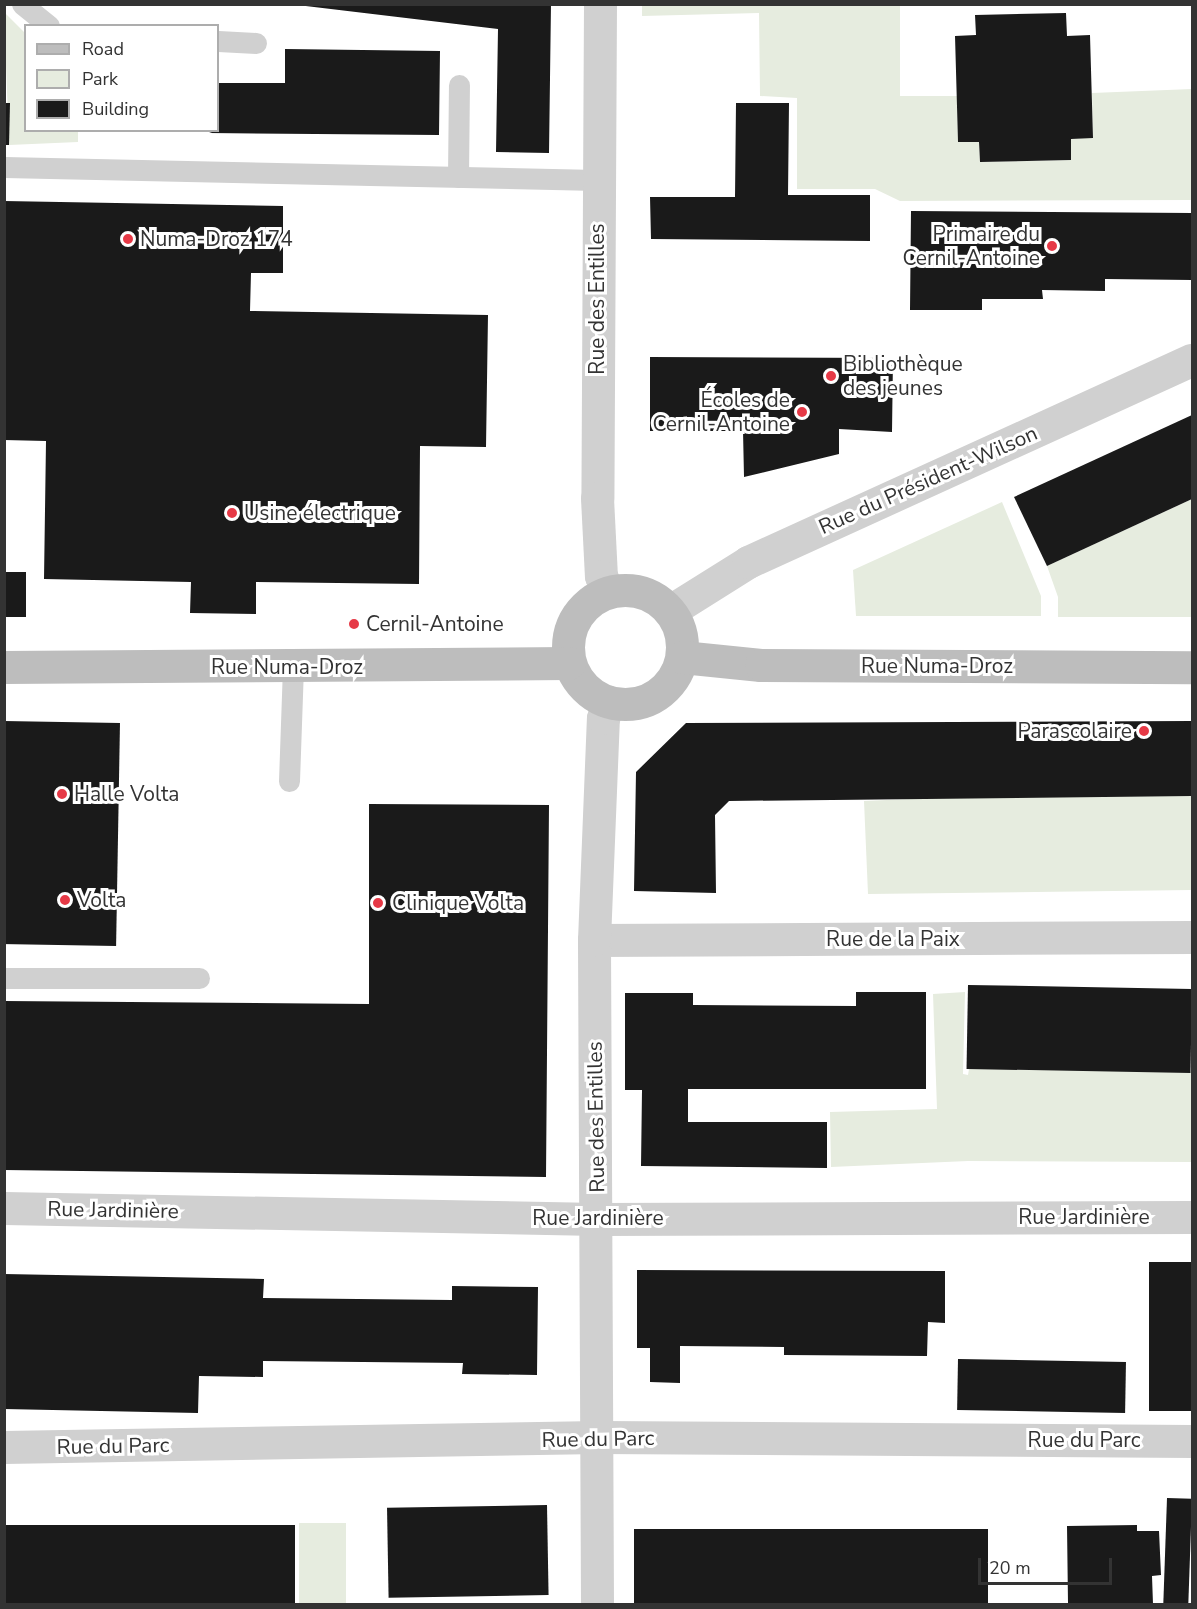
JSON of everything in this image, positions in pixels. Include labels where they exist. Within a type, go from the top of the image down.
[{"type":"main road","points":[[608,592],[642,592],[670,612],[682,641],[681,657],[675,676],[646,701],[609,702],[584,688],[569,663],[568,641],[574,620],[583,607],[608,592]]},
{"type":"main road","name":"Rue Numa-Droz","points":[[681,657],[761,665],[1192,667]]},
{"type":"main road","name":"Rue Numa-Droz","points":[[4,667],[293,667],[569,663]]},
{"type":"street","name":"Rue des Entilles","points":[[600,4],[597,180],[597,498],[601,576],[608,592]]},
{"type":"street","name":"Rue du Président-Wilson","points":[[670,612],[748,562],[1192,360]]},
{"type":"street","name":"Rue des Entilles","points":[[597,1605],[599,1437],[594,940],[603,718],[609,702]]},
{"type":"street","name":"Rue de la Paix","points":[[594,940],[1192,937]]},
{"type":"street","name":"Rue Jardinière","points":[[4,1208],[598,1219],[1192,1217]]},
{"type":"street","name":"Rue du Parc","points":[[4,1447],[599,1437],[1192,1441]]},
{"type":"lane","points":[[22,4],[47,24]]},
{"type":"lane","points":[[219,41],[256,43]]},
{"type":"lane","points":[[458,177],[459,85]]},
{"type":"lane","points":[[4,167],[597,180]]},
{"type":"lane","points":[[289,781],[293,667]]},
{"type":"lane","points":[[4,978],[199,978]]},
{"type":"green space","points":[[642,4],[900,5],[900,96],[957,96],[958,142],[979,142],[980,162],[1071,160],[1071,139],[1093,137],[1092,93],[1192,89],[1192,200],[900,201],[875,189],[797,189],[797,98],[760,96],[759,13],[642,16]]},
{"type":"green space","points":[[4,12],[24,32],[24,132],[78,132],[78,142],[9,145]]},
{"type":"green space","points":[[1192,499],[1192,617],[1058,617],[1058,597],[1047,566]]},
{"type":"green space","points":[[1002,502],[1041,596],[1041,616],[856,616],[853,570]]},
{"type":"green space","points":[[978,796],[1192,796],[1192,890],[868,894],[864,801]]},
{"type":"green space","points":[[965,992],[963,1074],[968,1075],[969,1069],[1192,1071],[1192,1162],[968,1161],[831,1167],[830,1112],[937,1109],[933,994]]},
{"type":"green space","points":[[299,1523],[346,1523],[346,1604],[299,1604]]},
{"type":"building","points":[[289,4],[551,4],[549,153],[496,152],[498,29]]},
{"type":"building","points":[[1066,13],[1067,36],[1090,35],[1093,138],[1071,139],[1071,160],[980,162],[979,142],[958,142],[955,36],[976,35],[975,15]]},
{"type":"building","points":[[285,49],[440,51],[439,135],[209,133],[219,132],[219,83],[285,83]]},
{"type":"building","points":[[4,103],[10,103],[9,145],[4,145]]},
{"type":"building","points":[[736,103],[789,103],[788,195],[870,195],[870,241],[651,239],[650,197],[735,197]]},
{"type":"building","name":"Usine électrique","points":[[4,201],[283,206],[283,273],[251,273],[250,311],[488,315],[486,447],[420,446],[419,584],[256,582],[256,614],[190,613],[191,582],[44,579],[46,441],[4,440]]},
{"type":"building","name":"Primaire du Cernil-Antoine","points":[[911,211],[1192,213],[1192,280],[1105,279],[1105,291],[1042,290],[1043,299],[982,299],[982,310],[910,310]]},
{"type":"building","points":[[650,357],[893,358],[892,432],[839,429],[839,454],[744,477],[743,431],[650,431]]},
{"type":"building","points":[[1192,415],[1192,499],[1047,566],[1014,497]]},
{"type":"building","points":[[4,572],[26,572],[26,617],[4,617]]},
{"type":"building","name":"Halle Volta","points":[[4,721],[120,723],[116,946],[4,944]]},
{"type":"building","points":[[1192,721],[1192,796],[729,801],[715,815],[716,893],[634,891],[636,772],[686,723]]},
{"type":"building","name":"Clinique Volta","points":[[369,804],[549,805],[546,1177],[4,1170],[4,1001],[369,1004]]},
{"type":"building","points":[[968,985],[1192,989],[1190,1073],[967,1069]]},
{"type":"building","points":[[856,992],[926,992],[926,1089],[688,1089],[688,1122],[827,1122],[827,1168],[641,1166],[642,1090],[625,1090],[625,993],[693,993],[693,1005],[856,1006]]},
{"type":"building","points":[[1149,1262],[1192,1262],[1192,1411],[1149,1411]]},
{"type":"building","points":[[637,1270],[945,1271],[945,1323],[928,1322],[927,1356],[784,1355],[784,1347],[680,1346],[680,1383],[650,1382],[650,1348],[637,1348]]},
{"type":"building","points":[[4,1274],[264,1279],[263,1298],[452,1300],[452,1286],[538,1287],[537,1375],[462,1374],[463,1363],[263,1361],[263,1377],[199,1376],[198,1413],[4,1409]]},
{"type":"building","points":[[958,1359],[1126,1362],[1125,1413],[957,1410]]},
{"type":"building","points":[[1167,1498],[1192,1499],[1188,1604],[1163,1604]]},
{"type":"building","points":[[547,1505],[549,1595],[389,1598],[387,1508]]},
{"type":"building","points":[[4,1525],[295,1525],[295,1604],[4,1604]]},
{"type":"building","points":[[1137,1525],[1137,1531],[1159,1531],[1161,1575],[1152,1576],[1153,1604],[1068,1604],[1067,1526]]},
{"type":"building","points":[[634,1529],[988,1529],[988,1604],[634,1604]]},
{"type":"place","name":"Numa-Droz 174","points":[[128,239]]},
{"type":"place","name":"Primaire du Cernil-Antoine","points":[[1052,246]]},
{"type":"place","name":"Bibliothèque des jeunes","points":[[831,376]]},
{"type":"place","name":"Écoles de Cernil-Antoine","points":[[802,412]]},
{"type":"place","name":"Usine électrique","points":[[232,513]]},
{"type":"place","name":"Cernil-Antoine","points":[[354,624]]},
{"type":"place","name":"Parascolaire","points":[[1144,731]]},
{"type":"place","name":"Halle Volta","points":[[62,794]]},
{"type":"place","name":"Volta","points":[[65,900]]},
{"type":"place","name":"Clinique Volta","points":[[378,903]]}]
